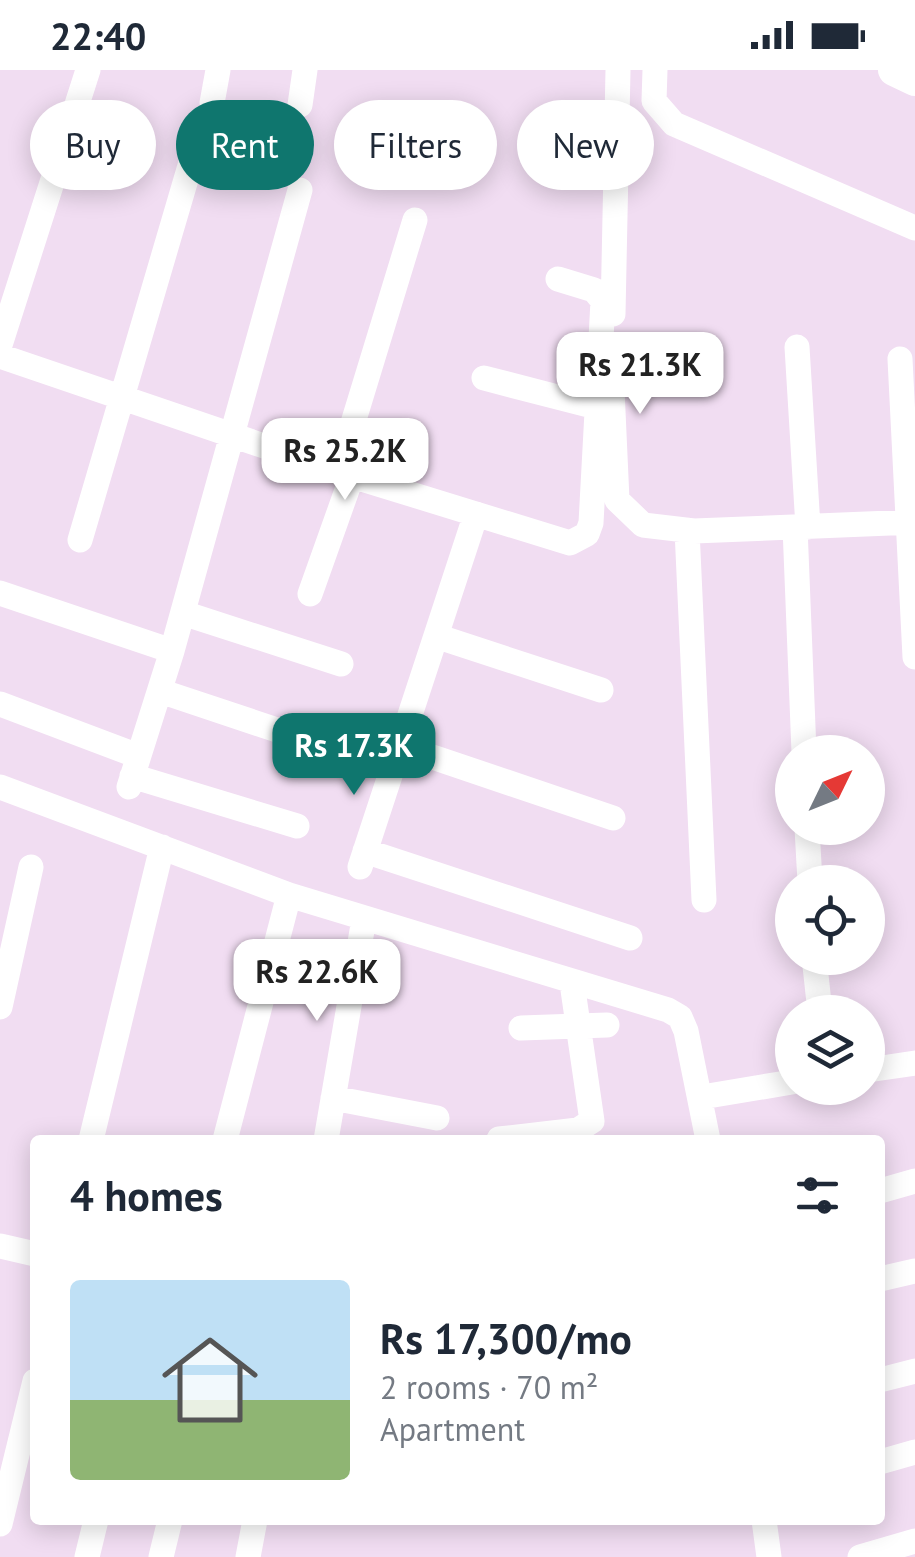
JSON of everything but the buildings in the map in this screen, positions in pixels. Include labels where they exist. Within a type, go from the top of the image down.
[{"type":"street","points":[[0,345],[88,70]]},
{"type":"street","points":[[213,100],[218,70]]},
{"type":"street","points":[[301,100],[304,70]]},
{"type":"street","points":[[0,356],[345,474],[570,543],[586,534],[592,523],[618,70]]},
{"type":"street","points":[[655,70],[654,101],[674,124],[915,228]]},
{"type":"street","points":[[894,70],[915,79]]},
{"type":"street","points":[[80,540],[183,190]]},
{"type":"street","points":[[133,773],[183,613],[300,190]]},
{"type":"street","points":[[310,594],[416,220]]},
{"type":"street","points":[[558,279],[598,292],[607,312],[617,500],[643,525],[687,530],[913,522]]},
{"type":"street","points":[[797,347],[804,735]]},
{"type":"street","points":[[900,359],[913,522],[915,657]]},
{"type":"street","points":[[484,378],[596,407]]},
{"type":"street","points":[[476,514],[439,637],[363,859],[630,938]]},
{"type":"street","points":[[687,530],[704,900]]},
{"type":"street","points":[[0,594],[172,651]]},
{"type":"street","points":[[183,613],[341,664]]},
{"type":"street","points":[[439,637],[601,690]]},
{"type":"street","points":[[160,692],[312,742]]},
{"type":"street","points":[[0,704],[133,773],[296,826]]},
{"type":"street","points":[[400,746],[613,818]]},
{"type":"street","points":[[0,787],[289,895],[680,1018],[702,1097],[707,1135]]},
{"type":"street","points":[[92,1135],[162,848]]},
{"type":"street","points":[[0,1007],[31,867]]},
{"type":"street","points":[[225,1135],[289,895]]},
{"type":"street","points":[[327,1135],[364,919]]},
{"type":"street","points":[[538,1135],[578,1130],[592,1120],[572,983]]},
{"type":"street","points":[[521,1028],[607,1025]]},
{"type":"street","points":[[885,1067],[915,1063]]},
{"type":"street","points":[[702,1097],[775,1085]]},
{"type":"street","points":[[332,1098],[437,1118]]},
{"type":"street","points":[[885,1190],[915,1181]]},
{"type":"street","points":[[0,1246],[30,1253]]},
{"type":"street","points":[[885,1278],[915,1271]]},
{"type":"street","points":[[885,1379],[915,1371]]},
{"type":"street","points":[[0,1524],[30,1401]]},
{"type":"street","points":[[885,1461],[915,1452]]},
{"type":"street","points":[[87,1557],[95,1525]]},
{"type":"street","points":[[161,1557],[169,1525]]},
{"type":"street","points":[[248,1557],[254,1525]]},
{"type":"street","points":[[765,1525],[769,1557]]},
{"type":"street","points":[[860,1557],[915,1541]]}]
